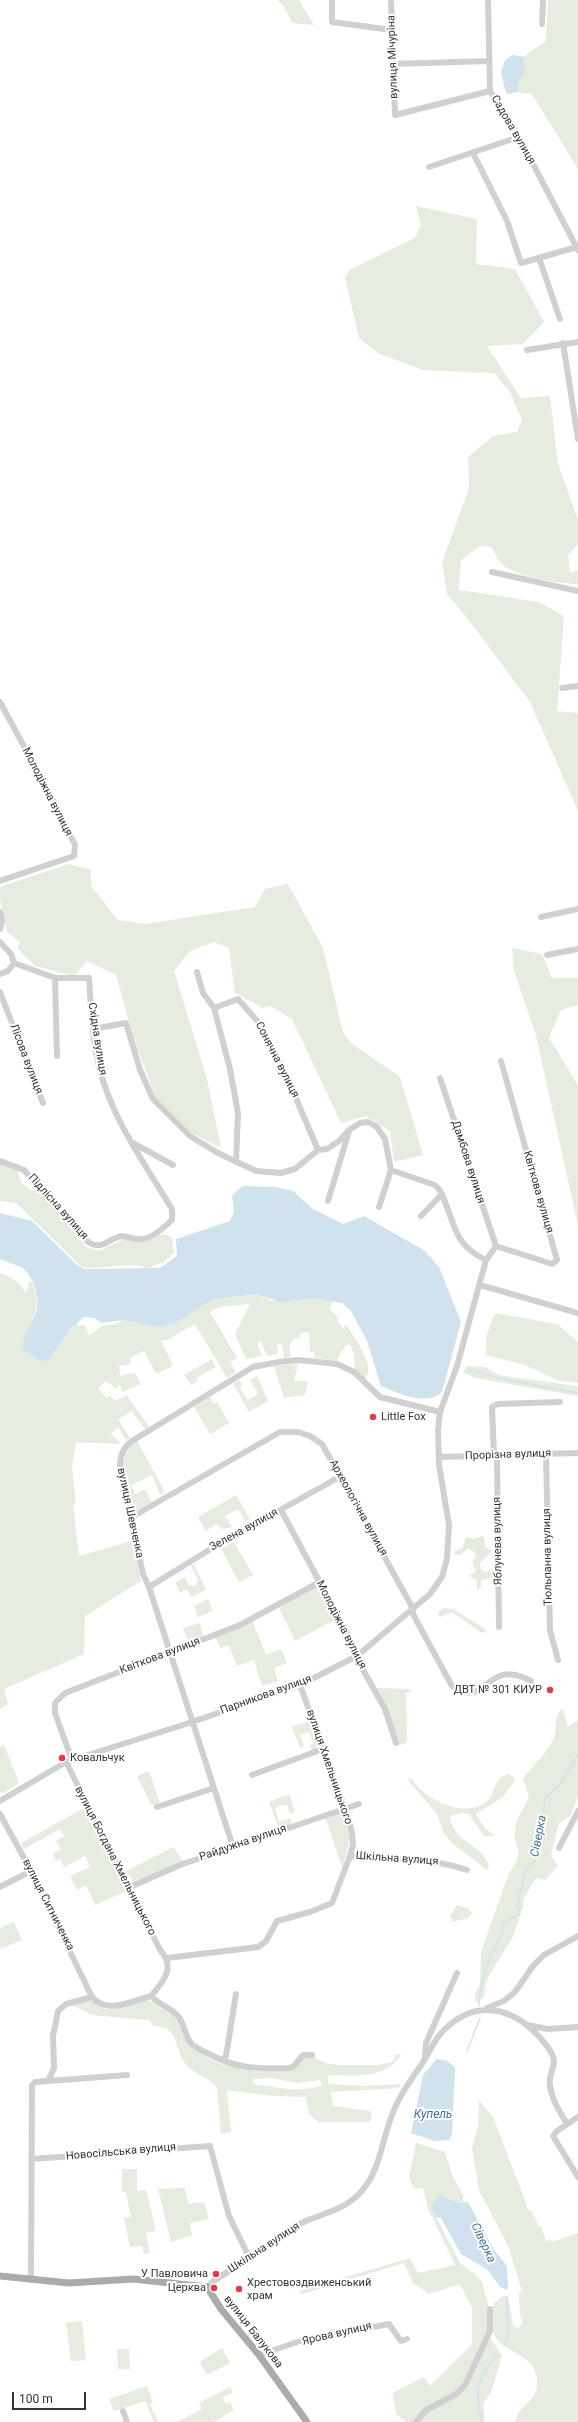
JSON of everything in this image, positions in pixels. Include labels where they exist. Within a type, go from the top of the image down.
[{"type":"main road","points":[[0,2276],[69,2283],[133,2279],[207,2287]]},
{"type":"main road","name":"вулиця Балукова","points":[[207,2287],[221,2309],[259,2355],[307,2422]]},
{"type":"street","points":[[332,0],[332,22],[392,30]]},
{"type":"street","name":"вулиця Мічуріна","points":[[391,0],[392,64],[395,115],[490,91]]},
{"type":"street","name":"Садова вулиця","points":[[488,0],[490,91],[519,138],[577,248]]},
{"type":"street","points":[[542,24],[543,0]]},
{"type":"street","points":[[392,64],[489,61]]},
{"type":"street","points":[[429,167],[519,138]]},
{"type":"street","points":[[473,153],[508,221],[521,263],[577,248]]},
{"type":"street","points":[[539,258],[560,319]]},
{"type":"street","points":[[527,350],[563,343],[578,342]]},
{"type":"street","points":[[563,343],[578,439]]},
{"type":"street","points":[[492,572],[578,591]]},
{"type":"street","points":[[562,688],[578,686]]},
{"type":"street","name":"Молодіжна вулиця","points":[[0,702],[55,804],[75,845],[74,856],[0,881]]},
{"type":"street","points":[[541,917],[578,909]]},
{"type":"street","points":[[0,912],[2,921],[0,929]]},
{"type":"street","points":[[0,942],[11,954],[14,963]]},
{"type":"street","points":[[547,955],[578,949]]},
{"type":"street","points":[[0,974],[8,971],[14,963]]},
{"type":"street","points":[[14,963],[55,978],[57,1056]]},
{"type":"street","points":[[197,972],[203,993],[214,1008],[230,1069],[238,1113],[236,1162]]},
{"type":"street","name":"Східна вулиця","points":[[55,978],[89,978],[93,1029],[99,1066],[109,1097],[131,1142],[172,1209],[172,1220],[161,1230]]},
{"type":"street","name":"Лісова вулиця","points":[[0,992],[43,1103]]},
{"type":"street","name":"Сонячна вулиця","points":[[214,1008],[238,999],[260,1024],[287,1077],[318,1150]]},
{"type":"street","points":[[93,1029],[126,1023],[140,1070],[154,1099],[190,1136],[236,1162],[256,1171],[281,1173],[295,1169],[318,1150],[327,1149],[339,1141],[360,1123],[368,1122],[377,1127],[385,1138],[391,1170],[379,1206]]},
{"type":"street","name":"Квіткова вулиця","points":[[496,1246],[552,1264],[557,1260],[501,1061]]},
{"type":"street","name":"Дамбова вулиця","points":[[440,1078],[496,1246]]},
{"type":"street","points":[[328,1201],[350,1130]]},
{"type":"street","points":[[131,1142],[173,1165]]},
{"type":"street","name":"Підлісна вулиця","points":[[0,1160],[24,1170],[88,1242],[94,1246],[104,1246],[122,1236],[140,1240],[161,1230]]},
{"type":"street","points":[[391,1170],[435,1185],[442,1194],[459,1239],[468,1250],[486,1260]]},
{"type":"street","points":[[421,1216],[442,1194]]},
{"type":"street","points":[[496,1246],[486,1260],[480,1285],[578,1313]]},
{"type":"street","name":"Парникова вулиця","points":[[1,1799],[69,1761],[300,1685],[357,1656],[412,1611],[436,1586],[444,1573],[447,1559],[448,1525],[439,1457],[440,1412],[457,1366],[469,1316],[480,1285]]},
{"type":"street","name":"вулиця Шевченка","points":[[233,1847],[149,1587],[143,1574],[120,1468],[121,1455],[125,1446],[253,1367],[298,1360],[337,1364],[354,1372],[380,1397],[440,1412]]},
{"type":"street","name":"Яблунева вулиця","points":[[499,1627],[495,1455],[492,1407],[498,1404],[560,1402]]},
{"type":"street","name":"Археологічна вулиця","points":[[130,1518],[283,1432],[298,1432],[318,1440],[341,1476],[411,1605],[412,1611],[446,1679],[460,1692],[471,1693],[480,1690],[497,1675],[508,1673],[519,1674],[531,1681]]},
{"type":"street","name":"Прорізна вулиця","points":[[439,1457],[578,1453]]},
{"type":"street","name":"Тюльпанна вулиця","points":[[546,1454],[550,1630],[558,1660]]},
{"type":"street","name":"Зелена вулиця","points":[[149,1587],[214,1546],[341,1476]]},
{"type":"street","name":"Молодіжна вулиця","points":[[281,1510],[356,1650],[357,1656],[385,1709],[396,1742]]},
{"type":"street","name":"Квіткова вулиця","points":[[69,1761],[55,1713],[55,1703],[65,1692],[170,1653],[259,1617],[320,1582]]},
{"type":"street","name":"вулиця Хмельницького","points":[[167,1958],[258,1947],[264,1944],[278,1921],[329,1906],[350,1856],[353,1845],[352,1832],[345,1808],[300,1685]]},
{"type":"street","points":[[252,1775],[323,1749]]},
{"type":"street","name":"вулиця Богдана Хмельницького","points":[[69,1761],[160,1950],[167,1958]]},
{"type":"street","points":[[157,1807],[214,1788]]},
{"type":"street","name":"Райдужна вулиця","points":[[130,1887],[180,1865],[359,1804]]},
{"type":"street","points":[[559,1848],[578,1811]]},
{"type":"street","name":"вулиця Ситниченка","points":[[0,1814],[32,1871],[92,1997]]},
{"type":"street","name":"Шкільна вулиця","points":[[350,1856],[423,1859],[451,1864],[467,1870]]},
{"type":"street","points":[[0,1887],[32,1871]]},
{"type":"street","name":"Шкільна вулиця","points":[[207,2287],[216,2279],[250,2259],[285,2231],[339,2209],[360,2192],[374,2171],[394,2109],[436,2040],[450,2025],[469,2013],[504,2001],[515,1992],[533,1966],[544,1955],[578,1936]]},
{"type":"street","points":[[49,2079],[54,2068],[53,2036],[58,2011],[66,2004],[92,1997],[98,2003],[109,2007],[151,1996],[166,1974],[169,1963],[167,1958]]},
{"type":"street","name":"Шкільна вулиця","points":[[425,2059],[426,2043],[457,1973]]},
{"type":"street","points":[[223,2060],[226,2056],[236,1994]]},
{"type":"street","points":[[151,1996],[157,2002],[176,2014],[183,2022],[191,2043],[223,2060],[252,2069],[290,2068],[294,2066],[303,2055],[312,2055]]},
{"type":"street","points":[[487,2008],[505,2012],[527,2025],[542,2040],[555,2058],[555,2065],[549,2084],[556,2105],[567,2124]]},
{"type":"street","points":[[527,2025],[548,2029],[578,2027]]},
{"type":"street","points":[[31,2280],[32,2085],[35,2082],[49,2079],[127,2075]]},
{"type":"street","points":[[578,2117],[553,2136],[578,2177]]},
{"type":"street","name":"Новосільська вулиця","points":[[32,2159],[210,2146],[229,2216],[250,2259]]},
{"type":"street","points":[[416,2422],[426,2410],[455,2395],[465,2385],[490,2331],[490,2309]]},
{"type":"street","name":"Ярова вулиця","points":[[259,2355],[303,2340],[389,2324],[401,2341],[407,2339]]},
{"type":"street","points":[[123,2411],[127,2422]]},
{"type":"shaded area","points":[[277,0],[299,0],[314,25],[292,23],[283,5]]},
{"type":"shaded area","points":[[548,0],[578,0],[578,169],[532,94],[517,92],[507,94],[503,81],[505,60],[513,55],[523,57],[546,41]]},
{"type":"shaded area","points":[[416,206],[477,219],[476,264],[515,269],[544,322],[523,344],[487,346],[521,398],[550,396],[558,464],[578,520],[578,544],[568,555],[570,572],[578,571],[578,584],[549,581],[515,572],[501,563],[491,547],[480,546],[461,560],[459,590],[539,602],[564,616],[557,711],[578,713],[578,811],[530,702],[468,619],[447,594],[442,563],[469,488],[468,457],[493,436],[517,432],[522,420],[510,392],[494,373],[423,370],[378,353],[359,338],[345,277],[351,269],[415,238],[421,225]]},
{"type":"shaded area","points":[[69,864],[91,870],[91,886],[118,920],[145,924],[255,907],[265,889],[288,884],[323,948],[343,1032],[351,1043],[400,1077],[423,1155],[394,1162],[390,1131],[366,1116],[341,1123],[292,1019],[270,1006],[263,1008],[235,993],[229,948],[214,942],[190,951],[174,971],[207,1079],[221,1148],[191,1133],[156,1098],[134,1040],[116,975],[87,961],[74,976],[35,966],[17,948],[20,942],[7,932],[0,899],[0,887]]},
{"type":"shaded area","points":[[512,948],[542,954],[552,978],[578,978],[578,1005],[561,1010],[549,1038],[578,1085],[578,1226],[536,1035],[514,971]]},
{"type":"shaded area","points":[[0,1163],[18,1171],[21,1182],[30,1190],[39,1190],[86,1247],[99,1251],[124,1239],[166,1234],[172,1238],[174,1253],[164,1262],[147,1268],[135,1265],[88,1268],[81,1266],[16,1203],[0,1201]]},
{"type":"shaded area","points":[[0,1273],[16,1280],[26,1294],[29,1282],[32,1281],[36,1294],[36,1310],[29,1327],[48,1360],[76,1322],[79,1326],[85,1325],[89,1336],[102,1326],[115,1324],[124,1320],[151,1326],[214,1299],[257,1294],[272,1301],[315,1298],[332,1301],[330,1309],[338,1318],[337,1321],[343,1328],[347,1325],[363,1352],[368,1367],[368,1374],[365,1379],[355,1371],[354,1354],[350,1344],[344,1346],[345,1349],[342,1350],[337,1361],[315,1358],[314,1352],[310,1352],[309,1332],[300,1333],[300,1338],[295,1338],[289,1345],[291,1357],[284,1358],[282,1344],[277,1344],[278,1354],[267,1356],[261,1341],[257,1344],[262,1356],[246,1359],[235,1334],[250,1304],[219,1307],[210,1312],[237,1358],[230,1362],[236,1372],[227,1378],[195,1324],[167,1340],[161,1340],[173,1366],[156,1374],[144,1351],[130,1358],[131,1364],[119,1366],[120,1376],[135,1373],[141,1384],[122,1392],[120,1385],[118,1385],[117,1389],[106,1381],[98,1389],[107,1398],[110,1395],[115,1401],[127,1395],[149,1427],[145,1429],[131,1411],[118,1420],[130,1438],[126,1440],[118,1427],[111,1434],[121,1443],[119,1444],[76,1442],[72,1466],[76,1503],[73,1504],[79,1556],[132,1541],[141,1581],[85,1616],[84,1654],[4,1689],[8,1704],[0,1709]]},
{"type":"shaded area","points":[[495,1313],[557,1324],[578,1342],[578,1383],[559,1381],[525,1365],[486,1355],[486,1337]]},
{"type":"shaded area","points":[[212,1359],[216,1367],[196,1378],[198,1381],[191,1385],[184,1375]]},
{"type":"shaded area","points":[[298,1364],[294,1381],[308,1381],[305,1395],[284,1398],[274,1366]]},
{"type":"shaded area","points":[[467,1366],[485,1367],[498,1375],[576,1386],[578,1387],[578,1396],[475,1378],[463,1372]]},
{"type":"shaded area","points":[[257,1376],[268,1401],[249,1412],[233,1384],[239,1380],[243,1386],[240,1388],[248,1400],[258,1394],[250,1380]]},
{"type":"shaded area","points":[[210,1397],[214,1404],[217,1402],[229,1423],[210,1434],[194,1407]]},
{"type":"shaded area","points":[[137,1441],[165,1492],[160,1495],[152,1475],[131,1485],[135,1494],[145,1489],[152,1502],[135,1511],[130,1509],[124,1482],[123,1463],[130,1448]]},
{"type":"shaded area","points":[[236,1495],[250,1519],[246,1522],[238,1509],[225,1516],[232,1527],[223,1529],[216,1524],[206,1531],[198,1517]]},
{"type":"shaded area","points":[[482,1536],[485,1539],[485,1546],[492,1551],[480,1563],[480,1568],[485,1572],[493,1569],[494,1577],[481,1580],[481,1586],[477,1590],[477,1580],[469,1576],[476,1571],[472,1561],[476,1554],[469,1548],[460,1555],[454,1554],[455,1551],[462,1549],[466,1537],[474,1539]]},
{"type":"shaded area","points":[[234,1542],[253,1575],[239,1582],[221,1549]]},
{"type":"shaded area","points":[[194,1564],[206,1590],[191,1597],[187,1589],[180,1593],[175,1582],[185,1577],[189,1585],[195,1586],[198,1581],[191,1566]]},
{"type":"shaded area","points":[[318,1586],[336,1619],[295,1641],[279,1608]]},
{"type":"shaded area","points":[[208,1599],[213,1611],[198,1617],[194,1606]]},
{"type":"shaded area","points":[[443,1608],[453,1609],[484,1628],[486,1632],[482,1633],[452,1612],[440,1617],[438,1613]]},
{"type":"shaded area","points":[[253,1622],[266,1655],[281,1649],[287,1663],[274,1668],[278,1681],[262,1686],[254,1660],[237,1666],[229,1645],[220,1648],[215,1637]]},
{"type":"shaded area","points":[[200,1623],[204,1638],[189,1644],[183,1628]]},
{"type":"shaded area","points":[[376,1688],[410,1689],[411,1692],[406,1693],[407,1742],[398,1746],[386,1708]]},
{"type":"shaded area","points":[[563,1709],[568,1727],[578,1720],[578,1797],[570,1816],[559,1823],[551,1855],[558,1866],[545,1880],[536,1878],[523,1900],[523,1907],[512,1939],[486,1982],[484,1997],[475,2003],[475,1994],[480,1984],[481,1952],[509,1873],[517,1859],[518,1850],[515,1828],[517,1820],[529,1796],[523,1779],[551,1744],[555,1734],[558,1714]]},
{"type":"shaded area","points":[[310,1721],[319,1746],[312,1751],[310,1745],[313,1743],[309,1732],[300,1735],[304,1746],[300,1748],[292,1727]]},
{"type":"shaded area","points":[[4,1745],[19,1783],[3,1793],[0,1792],[0,1747]]},
{"type":"shaded area","points":[[149,1771],[160,1803],[152,1806],[137,1776]]},
{"type":"shaded area","points":[[508,1774],[514,1777],[515,1780],[503,1797],[476,1814],[485,1828],[495,1836],[484,1836],[469,1814],[462,1813],[450,1816],[452,1825],[457,1833],[486,1859],[489,1867],[487,1870],[452,1843],[444,1833],[437,1814],[407,1779],[412,1779],[426,1794],[446,1805],[467,1809],[477,1807],[486,1802],[492,1795],[496,1783]]},
{"type":"shaded area","points":[[289,1794],[295,1812],[290,1814],[287,1805],[280,1805],[275,1809],[279,1822],[290,1818],[292,1824],[279,1829],[269,1802]]},
{"type":"shaded area","points":[[84,1808],[127,1888],[126,1891],[95,1905],[86,1885],[77,1890],[70,1876],[90,1867],[85,1856],[64,1867],[60,1859],[56,1861],[53,1854],[61,1849],[56,1841],[64,1836],[60,1829],[24,1849],[21,1843]]},
{"type":"shaded area","points":[[343,1811],[347,1817],[350,1831],[348,1846],[342,1867],[325,1817]]},
{"type":"shaded area","points":[[173,1847],[183,1861],[134,1882],[126,1871]]},
{"type":"shaded area","points":[[457,1905],[468,1908],[472,1913],[468,1918],[452,1922],[450,1916]]},
{"type":"shaded area","points":[[14,1922],[22,1940],[0,1949],[0,1928]]},
{"type":"shaded area","points":[[90,2000],[102,2008],[112,2010],[144,2000],[149,2001],[174,2016],[185,2033],[208,2058],[223,2065],[290,2069],[302,2058],[313,2057],[328,2064],[379,2065],[392,2062],[397,2054],[401,2055],[395,2063],[378,2072],[348,2076],[328,2075],[328,2084],[364,2086],[401,2084],[399,2088],[331,2092],[333,2106],[370,2111],[372,2117],[370,2122],[318,2122],[309,2114],[306,2097],[273,2096],[227,2090],[231,2132],[221,2134],[217,2088],[210,2081],[188,2067],[181,2057],[175,2039],[168,2030],[162,2027],[154,2026],[149,2020],[92,2015],[70,2004]],"holes":[[[271,2078],[297,2083],[320,2080],[322,2085],[314,2088],[288,2089],[253,2084],[253,2079]]]},
{"type":"shaded area","points":[[479,2100],[493,2117],[529,2211],[531,2210],[539,2227],[541,2226],[546,2241],[551,2240],[552,2242],[578,2233],[578,2422],[515,2422],[519,2412],[536,2392],[536,2372],[530,2363],[502,2344],[495,2335],[492,2322],[494,2303],[503,2296],[508,2296],[513,2325],[518,2329],[523,2323],[520,2315],[519,2293],[522,2291],[509,2248],[479,2190],[472,2149],[478,2126]]},
{"type":"shaded area","points":[[416,2143],[445,2152],[452,2175],[464,2197],[459,2203],[438,2195],[431,2207],[460,2263],[476,2275],[482,2282],[488,2304],[488,2335],[502,2355],[492,2390],[483,2405],[485,2422],[406,2422],[396,2414],[393,2393],[424,2377],[430,2386],[472,2344],[472,2308],[460,2284],[429,2294],[413,2283],[404,2263],[302,2294],[299,2291],[410,2258],[418,2273],[455,2265],[428,2209],[423,2188],[414,2189],[409,2177]]},
{"type":"shaded area","points":[[122,2169],[137,2169],[137,2191],[146,2190],[156,2231],[146,2233],[150,2253],[144,2254],[142,2246],[130,2247],[124,2218],[131,2217],[126,2192],[122,2192]]},
{"type":"shaded area","points":[[185,2188],[188,2204],[204,2202],[209,2219],[190,2223],[192,2235],[171,2242],[158,2189]]},
{"type":"shaded area","points":[[82,2321],[86,2360],[71,2361],[66,2323]]},
{"type":"shaded area","points":[[222,2348],[230,2363],[207,2375],[200,2362]]},
{"type":"shaded area","points":[[117,2349],[129,2349],[130,2369],[118,2369]]},
{"type":"shaded area","points":[[147,2386],[153,2403],[150,2404],[158,2422],[154,2422],[145,2401],[114,2411],[109,2399]]},
{"type":"shaded area","points":[[230,2387],[233,2392],[223,2398],[226,2404],[230,2402],[234,2410],[214,2422],[177,2422],[202,2409],[199,2403]]},
{"type":"water","points":[[513,55],[523,57],[525,71],[519,80],[517,92],[507,94],[501,73],[505,60]]},
{"type":"water","points":[[243,1186],[275,1187],[293,1191],[313,1209],[343,1224],[364,1216],[425,1251],[439,1267],[461,1322],[442,1392],[429,1398],[421,1398],[404,1395],[381,1386],[367,1341],[351,1311],[342,1303],[315,1298],[279,1302],[257,1294],[214,1299],[174,1323],[164,1326],[151,1326],[124,1320],[102,1323],[94,1318],[84,1317],[71,1328],[48,1361],[39,1360],[23,1350],[25,1335],[36,1312],[37,1294],[29,1275],[25,1270],[0,1259],[0,1213],[32,1221],[77,1265],[85,1269],[160,1268],[177,1256],[176,1239],[230,1221],[234,1212],[232,1195]]},
{"type":"water","name":"Купель","points":[[437,2059],[447,2061],[455,2067],[452,2134],[449,2140],[435,2141],[411,2133],[423,2075]]},
{"type":"water","points":[[438,2195],[459,2203],[468,2202],[494,2250],[507,2266],[508,2290],[500,2287],[488,2270],[461,2254],[441,2218],[436,2217],[431,2207]]},
{"type":"waterway","points":[[468,1369],[497,1378],[578,1393]]},
{"type":"waterway","name":"Сіверка","points":[[479,2005],[480,1991],[484,1976],[503,1932],[504,1922],[520,1914],[517,1906],[526,1871],[535,1861],[546,1797],[559,1786],[578,1755]]},
{"type":"waterway","name":"Сіверка","points":[[467,2051],[480,2018]]},
{"type":"waterway","name":"Сіверка","points":[[461,2197],[463,2204]]},
{"type":"waterway","name":"Сіверка","points":[[505,2345],[508,2337],[507,2298]]},
{"type":"waterway","name":"Сіверка","points":[[482,2422],[478,2402],[478,2387],[484,2372],[496,2355]]},
{"type":"place","name":"Little Fox","points":[[373,1417]]},
{"type":"place","name":"ДВТ № 301 КИУР","points":[[550,1690]]},
{"type":"place","name":"Ковальчук","points":[[62,1758]]},
{"type":"place","name":"У Павловича","points":[[216,2274]]},
{"type":"place","name":"Церква","points":[[214,2288]]},
{"type":"place","name":"Хрестовоздвиженський храм","points":[[239,2289]]}]
